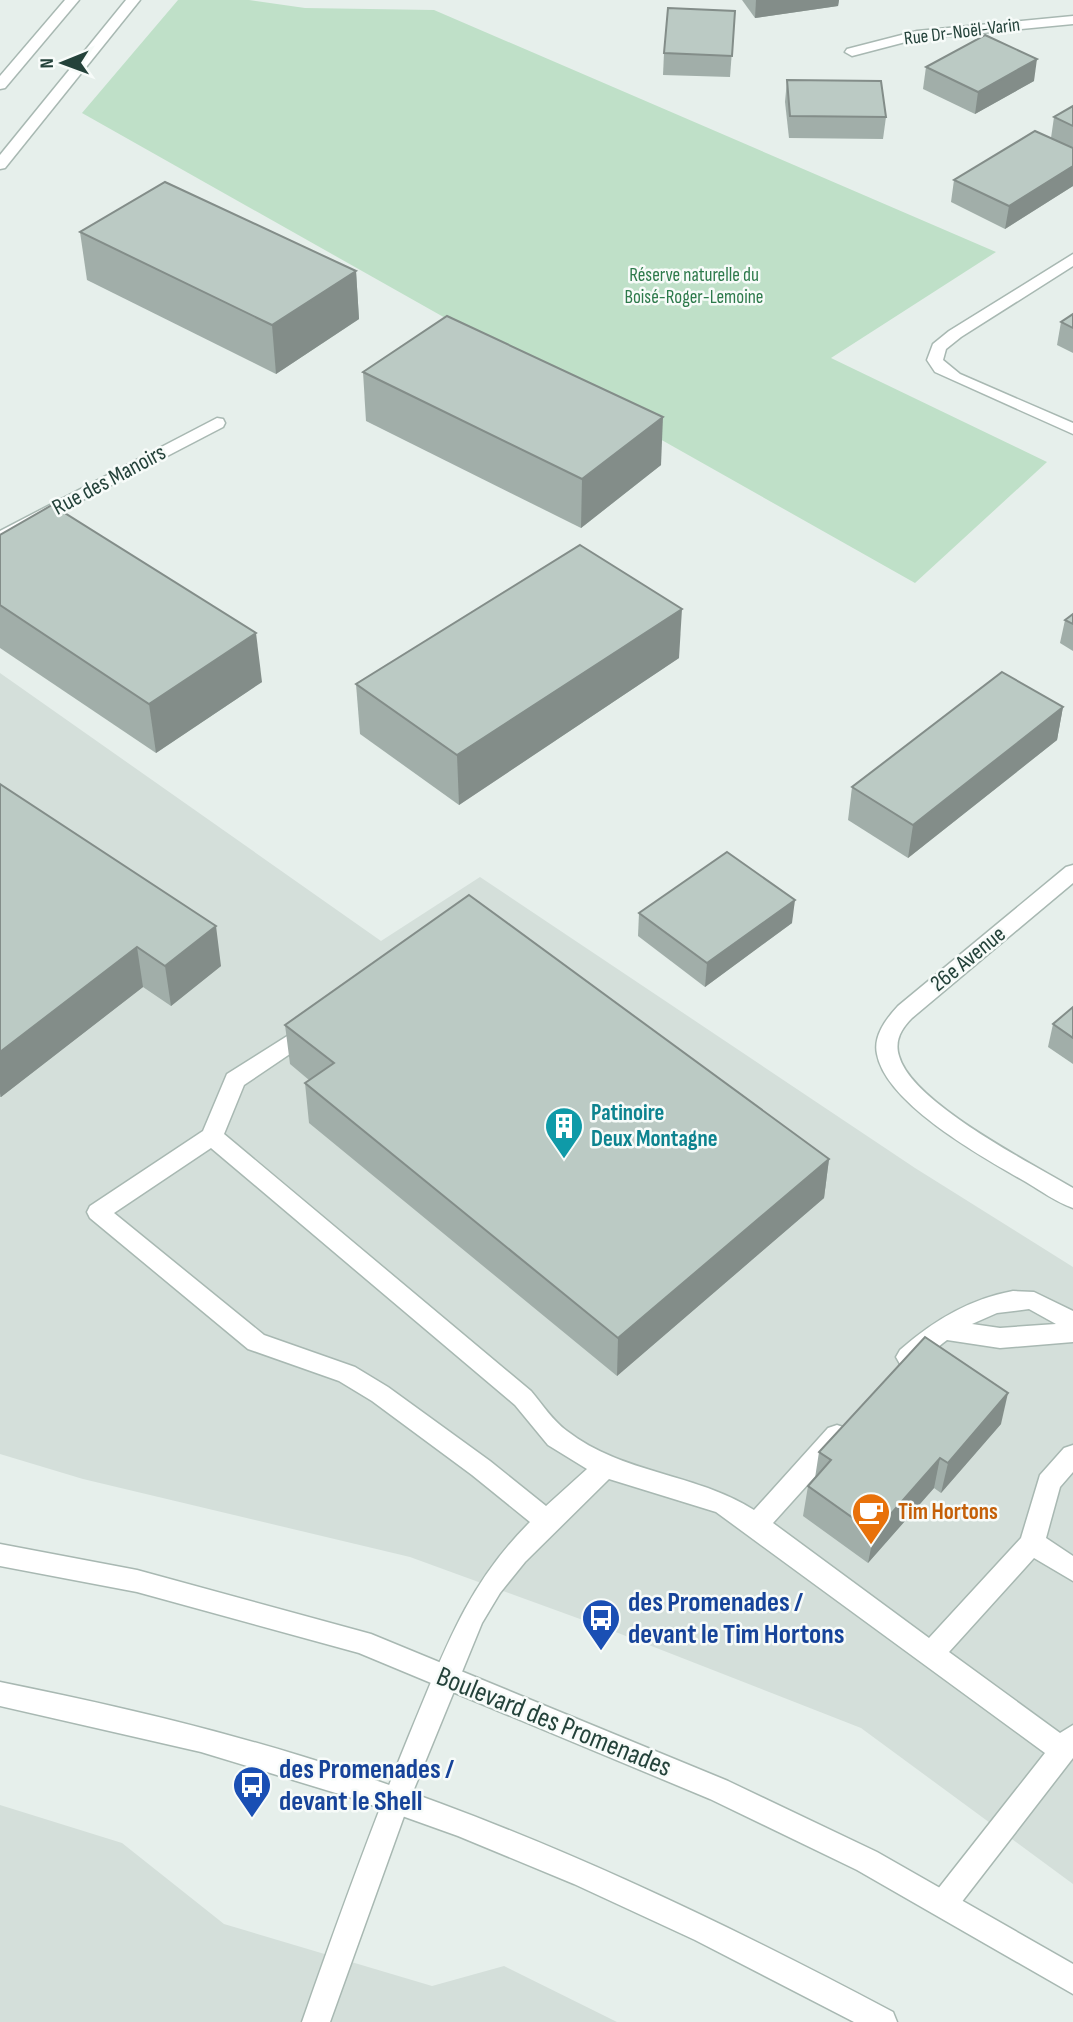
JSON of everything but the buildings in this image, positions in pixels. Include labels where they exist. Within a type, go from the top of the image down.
[{"type":"street","points":[[0,85],[72,0]]},
{"type":"street","points":[[0,165],[133,0]]},
{"type":"street","name":"Rue Dr-Noël-Varin","points":[[852,52],[917,35],[1073,20]]},
{"type":"street","points":[[1073,260],[955,334],[939,347],[935,360],[941,369],[954,377],[1073,429]]},
{"type":"street","name":"Rue des Manoirs","points":[[0,538],[217,423]]},
{"type":"street","name":"26e Avenue","points":[[1073,872],[905,1012],[894,1023],[888,1037],[888,1059],[910,1092],[980,1142],[1073,1199]]},
{"type":"street","points":[[334,1014],[235,1080],[212,1136],[98,1212],[256,1342],[347,1374],[380,1394],[481,1468],[547,1522]]},
{"type":"street","points":[[212,1136],[523,1398],[557,1438],[606,1467],[724,1504],[932,1653],[1068,1744],[944,1903]]},
{"type":"street","points":[[889,1377],[925,1342],[988,1304],[1031,1300],[1073,1322]]},
{"type":"street","points":[[947,1329],[1000,1338],[1073,1332]]},
{"type":"street","points":[[756,1525],[854,1417]]},
{"type":"street","points":[[932,1653],[1032,1543],[1049,1482],[1073,1455]]},
{"type":"street","points":[[316,2022],[395,1800],[446,1678],[491,1585],[547,1522],[606,1467]]},
{"type":"street","points":[[1032,1543],[1073,1570]]},
{"type":"street","name":"Boulevard des Promenades","points":[[0,1555],[137,1581],[362,1642],[719,1790],[867,1861],[944,1903],[1073,1980]]},
{"type":"street","points":[[0,1694],[210,1742],[395,1800],[468,1827],[667,1912],[763,1958],[883,2022]]},
{"type":"shaded area","points":[[0,673],[381,941],[480,877],[915,1168],[1073,1267],[1073,1884],[861,1728],[613,1631],[410,1557],[83,1479],[0,1454]]},
{"type":"shaded area","points":[[0,1805],[122,1843],[224,1924],[432,1986],[504,1966],[617,2022],[0,2022]]},
{"type":"green space","name":"Réserve naturelle du Boisé-Roger-Lemoine","points":[[178,0],[249,0],[305,8],[434,10],[996,252],[831,358],[1047,462],[915,583],[82,113]]},
{"type":"place","name":"Patinoire Deux Montagne","points":[[564,1160]]},
{"type":"place","name":"Tim Hortons","points":[[871,1546]]},
{"type":"place","name":"des Promenades / devant le Tim Hortons","points":[[601,1652]]},
{"type":"place","name":"des Promenades / devant le Shell","points":[[252,1819]]}]
